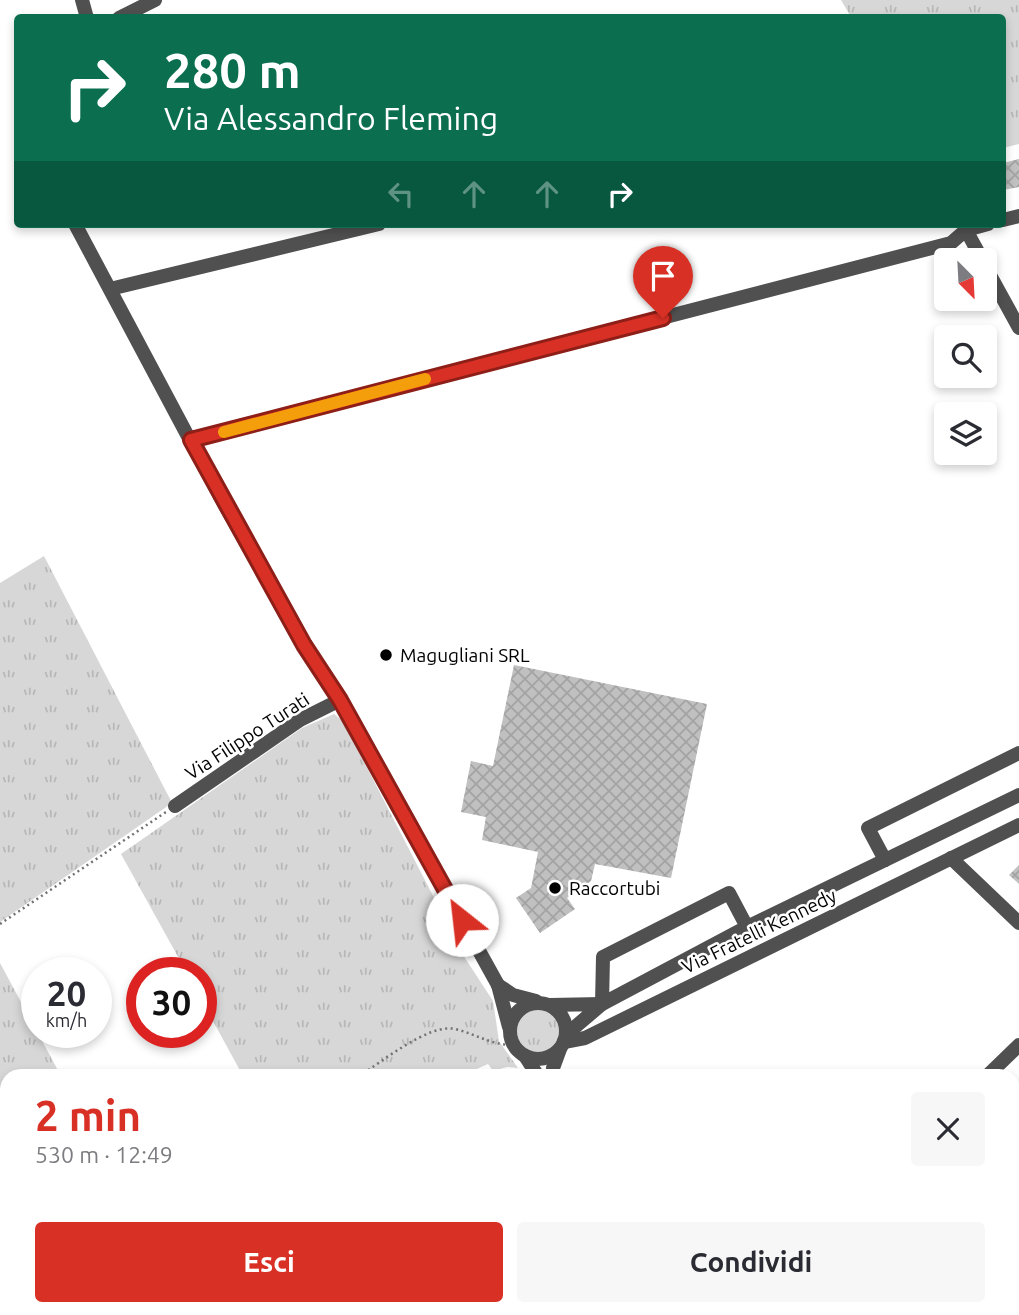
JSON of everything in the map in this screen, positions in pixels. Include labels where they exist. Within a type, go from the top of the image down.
[{"type":"street","points":[[127,14],[155,0]]},
{"type":"street","points":[[77,228],[304,645],[340,700],[498,985],[513,1045],[533,1069]]},
{"type":"street","points":[[110,289],[362,228]]},
{"type":"street","points":[[191,440],[951,243],[966,230],[973,228]]},
{"type":"street","points":[[966,230],[976,248]]},
{"type":"street","points":[[998,289],[1019,328]]},
{"type":"street","name":"Via Filippo Turati","points":[[175,806],[300,720],[340,700]]},
{"type":"street","points":[[885,860],[869,828],[1019,753]]},
{"type":"street","name":"Via Fratelli Kennedy","points":[[562,1046],[575,1027],[602,1004],[747,927],[1019,795]]},
{"type":"street","name":"Via Fratelli Kennedy","points":[[562,1046],[585,1038],[1019,825]]},
{"type":"street","points":[[951,858],[1019,923]]},
{"type":"street","points":[[602,1004],[603,957],[729,893],[747,927]]},
{"type":"street","points":[[498,985],[513,995],[545,1004],[563,1017],[566,1026],[553,1069]]},
{"type":"street","points":[[509,1029],[515,1013],[523,1007],[545,1004]]},
{"type":"street","name":"Via Fratelli Kennedy","points":[[545,1004],[602,1004]]},
{"type":"street","points":[[994,1069],[1019,1045]]},
{"type":"street","points":[[524,1056],[540,1059],[562,1046]]},
{"type":"path","points":[[0,924],[175,806]]},
{"type":"path","points":[[371,1069],[437,1029],[453,1028],[482,1040],[513,1045]]},
{"type":"green space","points":[[841,0],[1019,0],[1019,144],[1006,147],[1006,14],[849,14]]},
{"type":"green space","points":[[44,556],[172,803],[0,922],[0,583]]},
{"type":"green space","points":[[334,714],[343,721],[465,958],[493,1001],[499,1041],[518,1068],[492,1069],[488,1064],[477,1069],[239,1069],[217,1028],[217,957],[178,957],[121,854],[302,728]]},
{"type":"green space","points":[[0,963],[21,1002],[21,1048],[46,1048],[57,1069],[0,1069]]},
{"type":"green space","points":[[538,1010],[553,1016],[559,1031],[553,1046],[538,1052],[523,1046],[517,1031],[523,1016]]},
{"type":"building","points":[[1019,159],[1019,187],[1006,189],[1006,162]]},
{"type":"building","points":[[514,665],[707,704],[671,878],[595,864],[591,881],[567,898],[575,909],[540,933],[516,898],[531,888],[538,852],[482,840],[486,817],[461,812],[471,761],[493,766]]},
{"type":"building","points":[[1019,865],[1019,884],[1009,875]]},
{"type":"slow traffic","points":[[224,432],[425,379]]},
{"type":"place","name":"Magugliani SRL","points":[[386,655]]},
{"type":"place","name":"Raccortubi","points":[[555,888]]},
{"type":"route","points":[[462,920],[340,700],[304,645],[224,504],[191,440],[663,318]]}]
